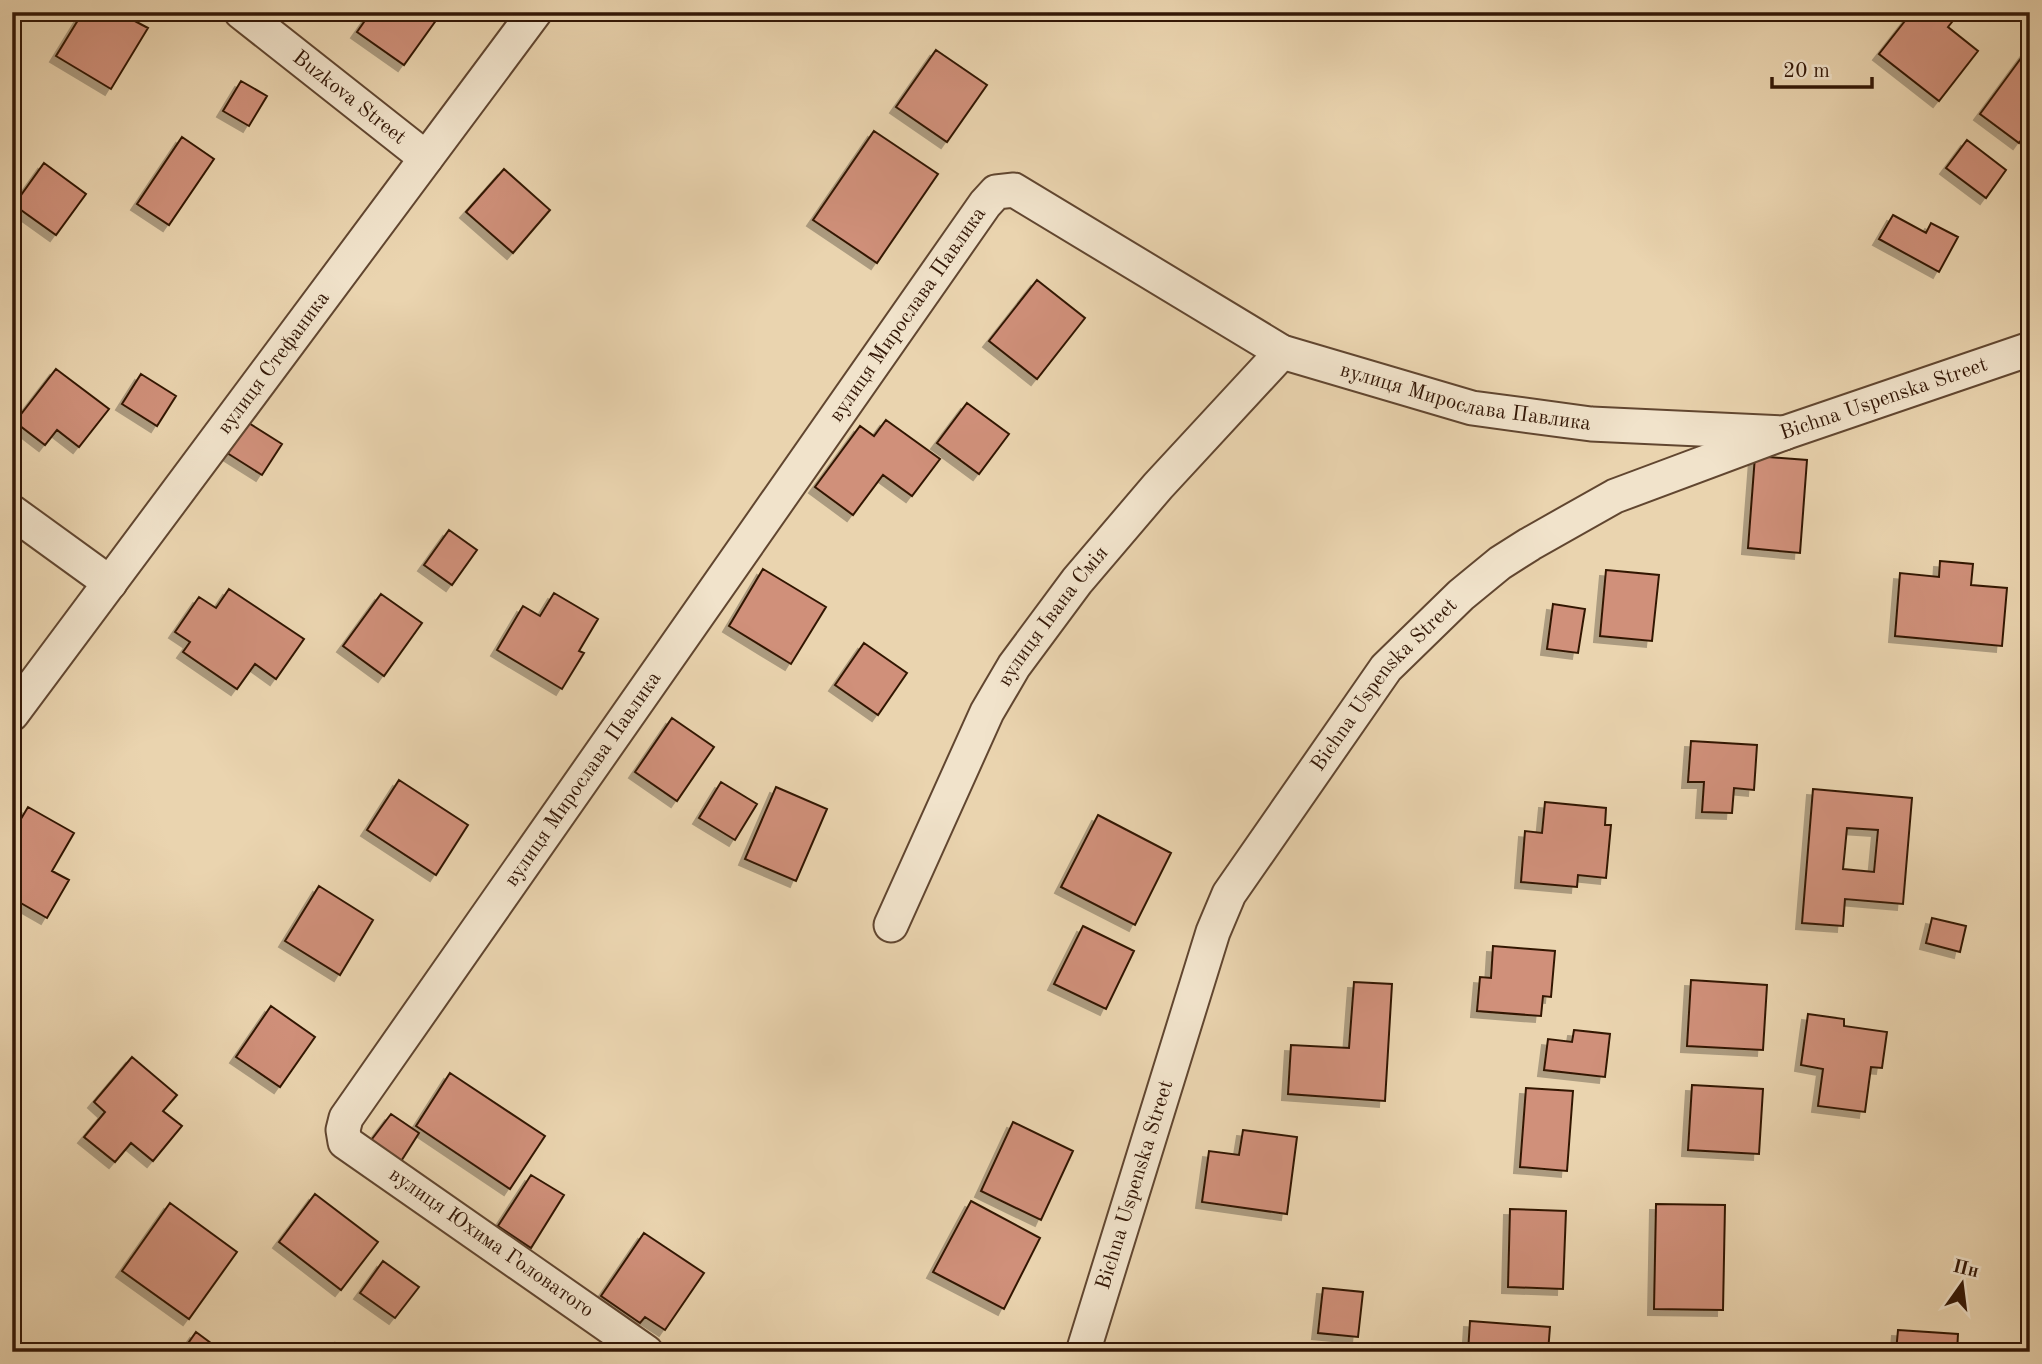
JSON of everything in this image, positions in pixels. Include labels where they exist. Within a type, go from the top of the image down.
[{"type":"street","name":"Buzkova Street","points":[[241,12],[426,158]]},
{"type":"street","name":"вулиця Стефаника","points":[[12,714],[535,12]]},
{"type":"street","name":"вулиця Мирослава Павлика","points":[[342,1130],[346,1118],[976,216],[996,192],[1014,190],[1282,352],[1472,408],[1591,424],[1784,433]]},
{"type":"street","name":"Bichna Uspenska Street","points":[[1083,1352],[1209,945],[1229,894],[1386,668],[1461,595],[1500,563],[1615,496],[1784,433],[2030,349]]},
{"type":"street","name":"вулиця Івана Смія","points":[[891,925],[987,712],[1014,666],[1077,581],[1158,486],[1282,352]]},
{"type":"street","points":[[12,512],[110,583]]},
{"type":"street","name":"вулиця Юхима Головатого","points":[[342,1130],[345,1142],[646,1352]]},
{"type":"building","points":[[12,12],[27,12],[18,24],[12,19]]},
{"type":"building","points":[[83,12],[135,12],[131,19],[148,28],[111,89],[56,56]]},
{"type":"building","points":[[371,12],[442,12],[404,65],[357,32]]},
{"type":"building","points":[[1912,12],[1960,12],[1948,27],[1978,51],[1939,101],[1879,54]]},
{"type":"building","points":[[936,50],[987,85],[947,142],[896,107]]},
{"type":"building","points":[[2027,50],[2030,52],[2030,128],[2019,143],[1980,114]]},
{"type":"building","points":[[241,81],[267,96],[249,126],[223,111]]},
{"type":"building","points":[[874,131],[938,174],[877,263],[813,220]]},
{"type":"building","points":[[182,137],[214,159],[169,225],[137,204]]},
{"type":"building","points":[[1967,140],[2006,170],[1986,198],[1946,168]]},
{"type":"building","points":[[44,163],[86,194],[56,235],[14,205]]},
{"type":"building","points":[[504,169],[550,210],[513,253],[466,212]]},
{"type":"building","points":[[1893,215],[1926,233],[1931,223],[1958,237],[1939,272],[1879,239]]},
{"type":"building","points":[[1037,280],[1085,318],[1037,379],[989,341]]},
{"type":"building","points":[[56,369],[109,409],[79,447],[57,430],[45,445],[15,422]]},
{"type":"building","points":[[141,374],[176,396],[157,426],[122,404]]},
{"type":"building","points":[[967,403],[1009,434],[979,474],[937,443]]},
{"type":"building","points":[[244,420],[282,444],[262,475],[224,451]]},
{"type":"building","points":[[886,420],[940,459],[912,496],[883,475],[853,515],[815,487],[860,426],[874,436]]},
{"type":"building","points":[[1755,456],[1807,460],[1800,553],[1748,548]]},
{"type":"building","points":[[449,530],[477,550],[452,585],[424,565]]},
{"type":"building","points":[[1940,561],[1973,564],[1971,585],[2007,588],[2002,646],[1895,636],[1900,573],[1939,577]]},
{"type":"building","points":[[763,569],[826,607],[791,664],[729,626]]},
{"type":"building","points":[[1606,570],[1659,575],[1652,641],[1600,636]]},
{"type":"building","points":[[229,589],[304,639],[276,679],[255,664],[237,689],[183,652],[190,642],[175,632],[199,597],[216,608]]},
{"type":"building","points":[[554,593],[598,619],[579,651],[584,653],[562,689],[497,650],[523,606],[540,616]]},
{"type":"building","points":[[381,594],[422,623],[384,676],[343,646]]},
{"type":"building","points":[[1553,604],[1585,609],[1578,653],[1547,649]]},
{"type":"building","points":[[864,643],[907,673],[878,715],[835,685]]},
{"type":"building","points":[[672,718],[714,747],[677,801],[635,772]]},
{"type":"building","points":[[1691,741],[1757,745],[1754,790],[1734,788],[1732,813],[1702,812],[1704,782],[1688,782]]},
{"type":"building","points":[[399,780],[468,825],[436,875],[367,830]]},
{"type":"building","points":[[721,782],[757,804],[735,840],[699,818]]},
{"type":"building","points":[[776,787],[827,809],[796,881],[745,859]]},
{"type":"building","points":[[1813,789],[1912,798],[1903,904],[1845,899],[1843,926],[1802,923]],"holes":[[[1847,828],[1878,830],[1874,872],[1843,869]]]},
{"type":"building","points":[[1545,802],[1606,808],[1605,825],[1611,825],[1606,878],[1578,875],[1577,887],[1521,882],[1525,831],[1542,833]]},
{"type":"building","points":[[28,807],[74,833],[52,871],[69,880],[47,918],[12,898],[12,834]]},
{"type":"building","points":[[1098,815],[1171,853],[1135,925],[1061,887]]},
{"type":"building","points":[[319,886],[373,920],[340,975],[285,941]]},
{"type":"building","points":[[1932,918],[1966,926],[1960,952],[1926,943]]},
{"type":"building","points":[[1083,926],[1134,951],[1106,1009],[1054,984]]},
{"type":"building","points":[[1493,946],[1555,951],[1551,997],[1543,996],[1541,1016],[1477,1011],[1480,977],[1491,978]]},
{"type":"building","points":[[1691,980],[1767,985],[1763,1050],[1687,1046]]},
{"type":"building","points":[[1354,982],[1392,984],[1385,1101],[1288,1094],[1291,1045],[1349,1048]]},
{"type":"building","points":[[271,1006],[315,1037],[280,1087],[236,1057]]},
{"type":"building","points":[[1808,1014],[1844,1019],[1844,1026],[1887,1032],[1882,1068],[1871,1067],[1865,1112],[1818,1106],[1823,1069],[1801,1065]]},
{"type":"building","points":[[1574,1030],[1610,1034],[1605,1077],[1544,1070],[1548,1039],[1572,1042]]},
{"type":"building","points":[[132,1057],[177,1095],[163,1111],[182,1126],[153,1161],[131,1143],[115,1162],[84,1137],[105,1112],[94,1102]]},
{"type":"building","points":[[450,1073],[545,1136],[510,1189],[416,1126]]},
{"type":"building","points":[[1692,1085],[1763,1089],[1759,1154],[1688,1150]]},
{"type":"building","points":[[1526,1088],[1573,1091],[1567,1171],[1520,1167]]},
{"type":"building","points":[[391,1114],[419,1133],[398,1166],[369,1143]]},
{"type":"building","points":[[1013,1122],[1073,1151],[1041,1220],[981,1191]]},
{"type":"building","points":[[1243,1130],[1297,1137],[1287,1214],[1202,1202],[1209,1151],[1239,1155]]},
{"type":"building","points":[[531,1175],[564,1195],[531,1248],[498,1226]]},
{"type":"building","points":[[315,1194],[378,1242],[341,1290],[279,1242]]},
{"type":"building","points":[[971,1201],[1040,1238],[1004,1309],[933,1272]]},
{"type":"building","points":[[170,1203],[237,1252],[189,1319],[122,1271]]},
{"type":"building","points":[[1656,1204],[1725,1205],[1723,1310],[1654,1309]]},
{"type":"building","points":[[1510,1209],[1566,1211],[1563,1289],[1508,1287]]},
{"type":"building","points":[[644,1233],[704,1273],[665,1330],[645,1317],[640,1323],[601,1296]]},
{"type":"building","points":[[383,1261],[419,1287],[395,1318],[360,1293]]},
{"type":"building","points":[[1323,1288],[1363,1292],[1358,1337],[1318,1333]]},
{"type":"building","points":[[1470,1321],[1550,1327],[1548,1352],[1468,1352]]},
{"type":"building","points":[[1898,1330],[1958,1334],[1957,1352],[1896,1352]]},
{"type":"building","points":[[196,1332],[223,1352],[182,1352]]},
{"type":"building","points":[[335,1343],[341,1346],[346,1352],[326,1352]]}]
